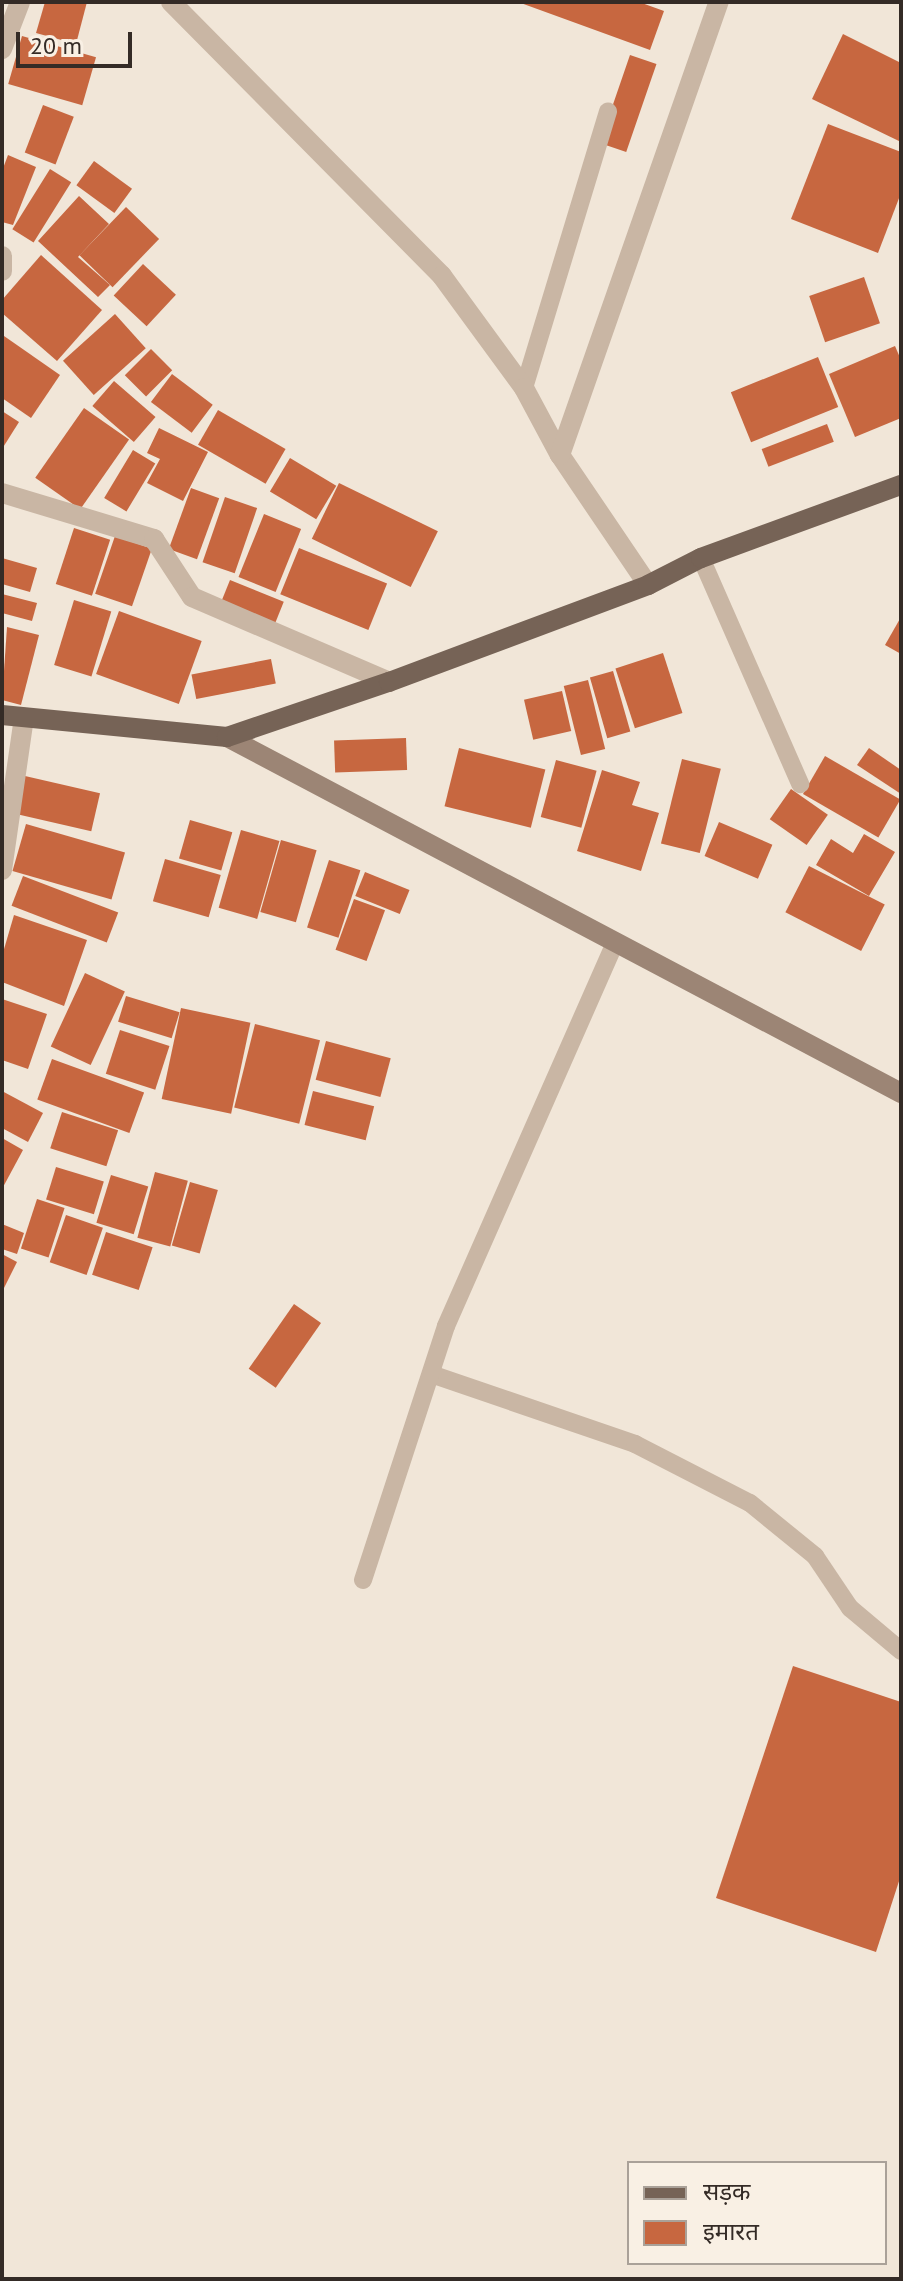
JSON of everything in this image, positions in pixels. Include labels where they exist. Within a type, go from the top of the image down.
[{"type":"main road","points":[[2,715],[227,737],[389,682],[648,585],[701,558],[901,485]]},
{"type":"street","points":[[2,49],[20,2]]},
{"type":"street","points":[[171,2],[442,276],[524,388],[560,455],[648,585]]},
{"type":"street","points":[[560,455],[719,2]]},
{"type":"street","points":[[2,256],[2,271]]},
{"type":"street","points":[[2,493],[154,539],[192,597],[389,682]]},
{"type":"street","points":[[2,870],[24,718]]},
{"type":"street","points":[[227,737],[901,1093]]},
{"type":"lane","points":[[524,388],[608,111]]},
{"type":"lane","points":[[701,558],[800,784]]},
{"type":"lane","points":[[363,1580],[431,1374],[480,1242],[615,943]]},
{"type":"lane","points":[[431,1374],[603,1431],[678,1462],[750,1503],[815,1556],[850,1608],[901,1651]]},
{"type":"building","points":[[45,2],[87,2],[76,44],[36,33]]},
{"type":"building","points":[[518,2],[639,2],[664,11],[650,50]]},
{"type":"building","points":[[843,34],[901,63],[901,142],[812,99]]},
{"type":"building","points":[[22,36],[96,57],[82,105],[8,84]]},
{"type":"building","points":[[630,55],[656,64],[626,152],[600,143]]},
{"type":"building","points":[[43,105],[74,117],[56,164],[25,153]]},
{"type":"building","points":[[828,124],[901,152],[901,193],[878,253],[791,219]]},
{"type":"building","points":[[8,155],[36,167],[13,225],[2,222],[2,171]]},
{"type":"building","points":[[94,161],[132,189],[114,213],[76,185]]},
{"type":"building","points":[[50,169],[71,182],[34,242],[12,229]]},
{"type":"building","points":[[79,196],[109,224],[78,257],[110,285],[98,297],[38,241]]},
{"type":"building","points":[[126,207],[159,239],[113,287],[79,255]]},
{"type":"building","points":[[41,255],[102,310],[57,361],[2,313],[2,300]]},
{"type":"building","points":[[143,264],[176,295],[147,326],[114,295]]},
{"type":"building","points":[[864,277],[880,323],[825,342],[809,296]]},
{"type":"building","points":[[115,314],[146,348],[94,395],[63,361]]},
{"type":"building","points":[[4,336],[60,375],[31,418],[2,398]]},
{"type":"building","points":[[895,346],[901,360],[901,418],[855,437],[829,374]]},
{"type":"building","points":[[151,349],[172,370],[146,396],[125,375]]},
{"type":"building","points":[[818,357],[838,407],[751,442],[731,392]]},
{"type":"building","points":[[172,374],[213,405],[192,433],[151,402]]},
{"type":"building","points":[[114,381],[156,417],[134,442],[92,406]]},
{"type":"building","points":[[84,408],[129,440],[80,509],[35,478]]},
{"type":"building","points":[[218,410],[286,449],[266,484],[198,445]]},
{"type":"building","points":[[2,411],[19,422],[2,449]]},
{"type":"building","points":[[827,424],[834,442],[768,467],[762,449]]},
{"type":"building","points":[[159,428],[208,452],[183,501],[147,483],[160,459],[147,453]]},
{"type":"building","points":[[133,450],[155,463],[126,511],[104,498]]},
{"type":"building","points":[[290,458],[336,486],[316,519],[270,491]]},
{"type":"building","points":[[339,483],[438,531],[411,587],[312,539]]},
{"type":"building","points":[[191,488],[219,498],[197,559],[169,549]]},
{"type":"building","points":[[225,497],[257,508],[235,573],[203,562]]},
{"type":"building","points":[[264,514],[301,529],[276,592],[239,577]]},
{"type":"building","points":[[74,528],[110,540],[92,596],[56,584]]},
{"type":"building","points":[[115,536],[152,549],[132,606],[95,594]]},
{"type":"building","points":[[299,548],[387,584],[368,630],[280,594]]},
{"type":"building","points":[[2,558],[37,568],[30,592],[2,584]]},
{"type":"building","points":[[230,580],[284,602],[274,625],[221,603]]},
{"type":"building","points":[[2,594],[37,603],[32,621],[2,613]]},
{"type":"building","points":[[74,600],[111,611],[91,676],[54,665]]},
{"type":"building","points":[[119,611],[202,641],[179,704],[96,674]]},
{"type":"building","points":[[901,617],[901,654],[885,645]]},
{"type":"building","points":[[7,627],[39,635],[21,705],[2,700]]},
{"type":"building","points":[[663,653],[682,713],[635,728],[615,668]]},
{"type":"building","points":[[271,659],[276,684],[196,699],[191,674]]},
{"type":"building","points":[[613,671],[630,732],[607,738],[590,678]]},
{"type":"building","points":[[588,680],[605,749],[581,755],[564,686]]},
{"type":"building","points":[[562,691],[571,731],[533,740],[524,700]]},
{"type":"building","points":[[406,738],[407,770],[335,772],[334,741]]},
{"type":"building","points":[[459,748],[545,770],[531,828],[444,806]]},
{"type":"building","points":[[869,748],[901,770],[901,794],[857,765]]},
{"type":"building","points":[[825,756],[900,800],[878,838],[803,794]]},
{"type":"building","points":[[682,759],[721,769],[700,853],[661,843]]},
{"type":"building","points":[[556,760],[597,771],[581,828],[541,817]]},
{"type":"building","points":[[602,770],[640,782],[632,805],[659,813],[641,871],[577,851]]},
{"type":"building","points":[[25,776],[100,793],[91,831],[16,814]]},
{"type":"building","points":[[791,789],[828,815],[807,845],[770,819]]},
{"type":"building","points":[[190,820],[232,832],[221,871],[179,858]]},
{"type":"building","points":[[719,822],[772,845],[758,879],[705,856]]},
{"type":"building","points":[[26,824],[125,852],[112,899],[12,871]]},
{"type":"building","points":[[241,830],[279,841],[257,919],[219,908]]},
{"type":"building","points":[[864,834],[895,852],[869,896],[816,865],[831,839],[853,853]]},
{"type":"building","points":[[281,840],[317,850],[296,922],[260,912]]},
{"type":"building","points":[[165,859],[221,875],[209,917],[153,901]]},
{"type":"building","points":[[329,860],[360,870],[338,938],[307,928]]},
{"type":"building","points":[[809,866],[885,905],[861,951],[785,912]]},
{"type":"building","points":[[365,872],[410,890],[400,914],[355,896]]},
{"type":"building","points":[[23,876],[118,913],[107,942],[12,906]]},
{"type":"building","points":[[354,899],[385,910],[367,961],[336,950]]},
{"type":"building","points":[[14,915],[87,940],[64,1006],[2,982],[2,956]]},
{"type":"building","points":[[85,973],[125,992],[91,1065],[51,1046]]},
{"type":"building","points":[[126,996],[180,1012],[172,1038],[118,1022]]},
{"type":"building","points":[[2,999],[47,1014],[28,1069],[2,1060]]},
{"type":"building","points":[[181,1008],[250,1023],[231,1114],[162,1099]]},
{"type":"building","points":[[255,1024],[320,1040],[299,1124],[234,1107]]},
{"type":"building","points":[[120,1030],[169,1046],[155,1090],[106,1074]]},
{"type":"building","points":[[326,1041],[391,1058],[380,1097],[316,1080]]},
{"type":"building","points":[[52,1059],[144,1093],[129,1133],[37,1099]]},
{"type":"building","points":[[2,1091],[43,1113],[28,1142],[2,1128]]},
{"type":"building","points":[[313,1091],[374,1106],[366,1140],[305,1125]]},
{"type":"building","points":[[62,1112],[118,1130],[106,1166],[50,1148]]},
{"type":"building","points":[[2,1138],[23,1150],[2,1189]]},
{"type":"building","points":[[56,1167],[104,1182],[94,1214],[46,1200]]},
{"type":"building","points":[[155,1172],[188,1181],[170,1246],[137,1238]]},
{"type":"building","points":[[111,1175],[148,1186],[134,1234],[96,1223]]},
{"type":"building","points":[[190,1182],[218,1190],[200,1253],[172,1245]]},
{"type":"building","points":[[37,1199],[65,1208],[49,1257],[21,1248]]},
{"type":"building","points":[[66,1215],[103,1228],[87,1275],[50,1262]]},
{"type":"building","points":[[2,1224],[24,1233],[17,1254],[2,1249]]},
{"type":"building","points":[[106,1232],[153,1247],[139,1290],[92,1275]]},
{"type":"building","points":[[2,1254],[17,1262],[2,1292]]},
{"type":"building","points":[[294,1304],[321,1323],[276,1388],[249,1369]]},
{"type":"building","points":[[793,1666],[901,1702],[901,1875],[876,1952],[716,1898]]}]
